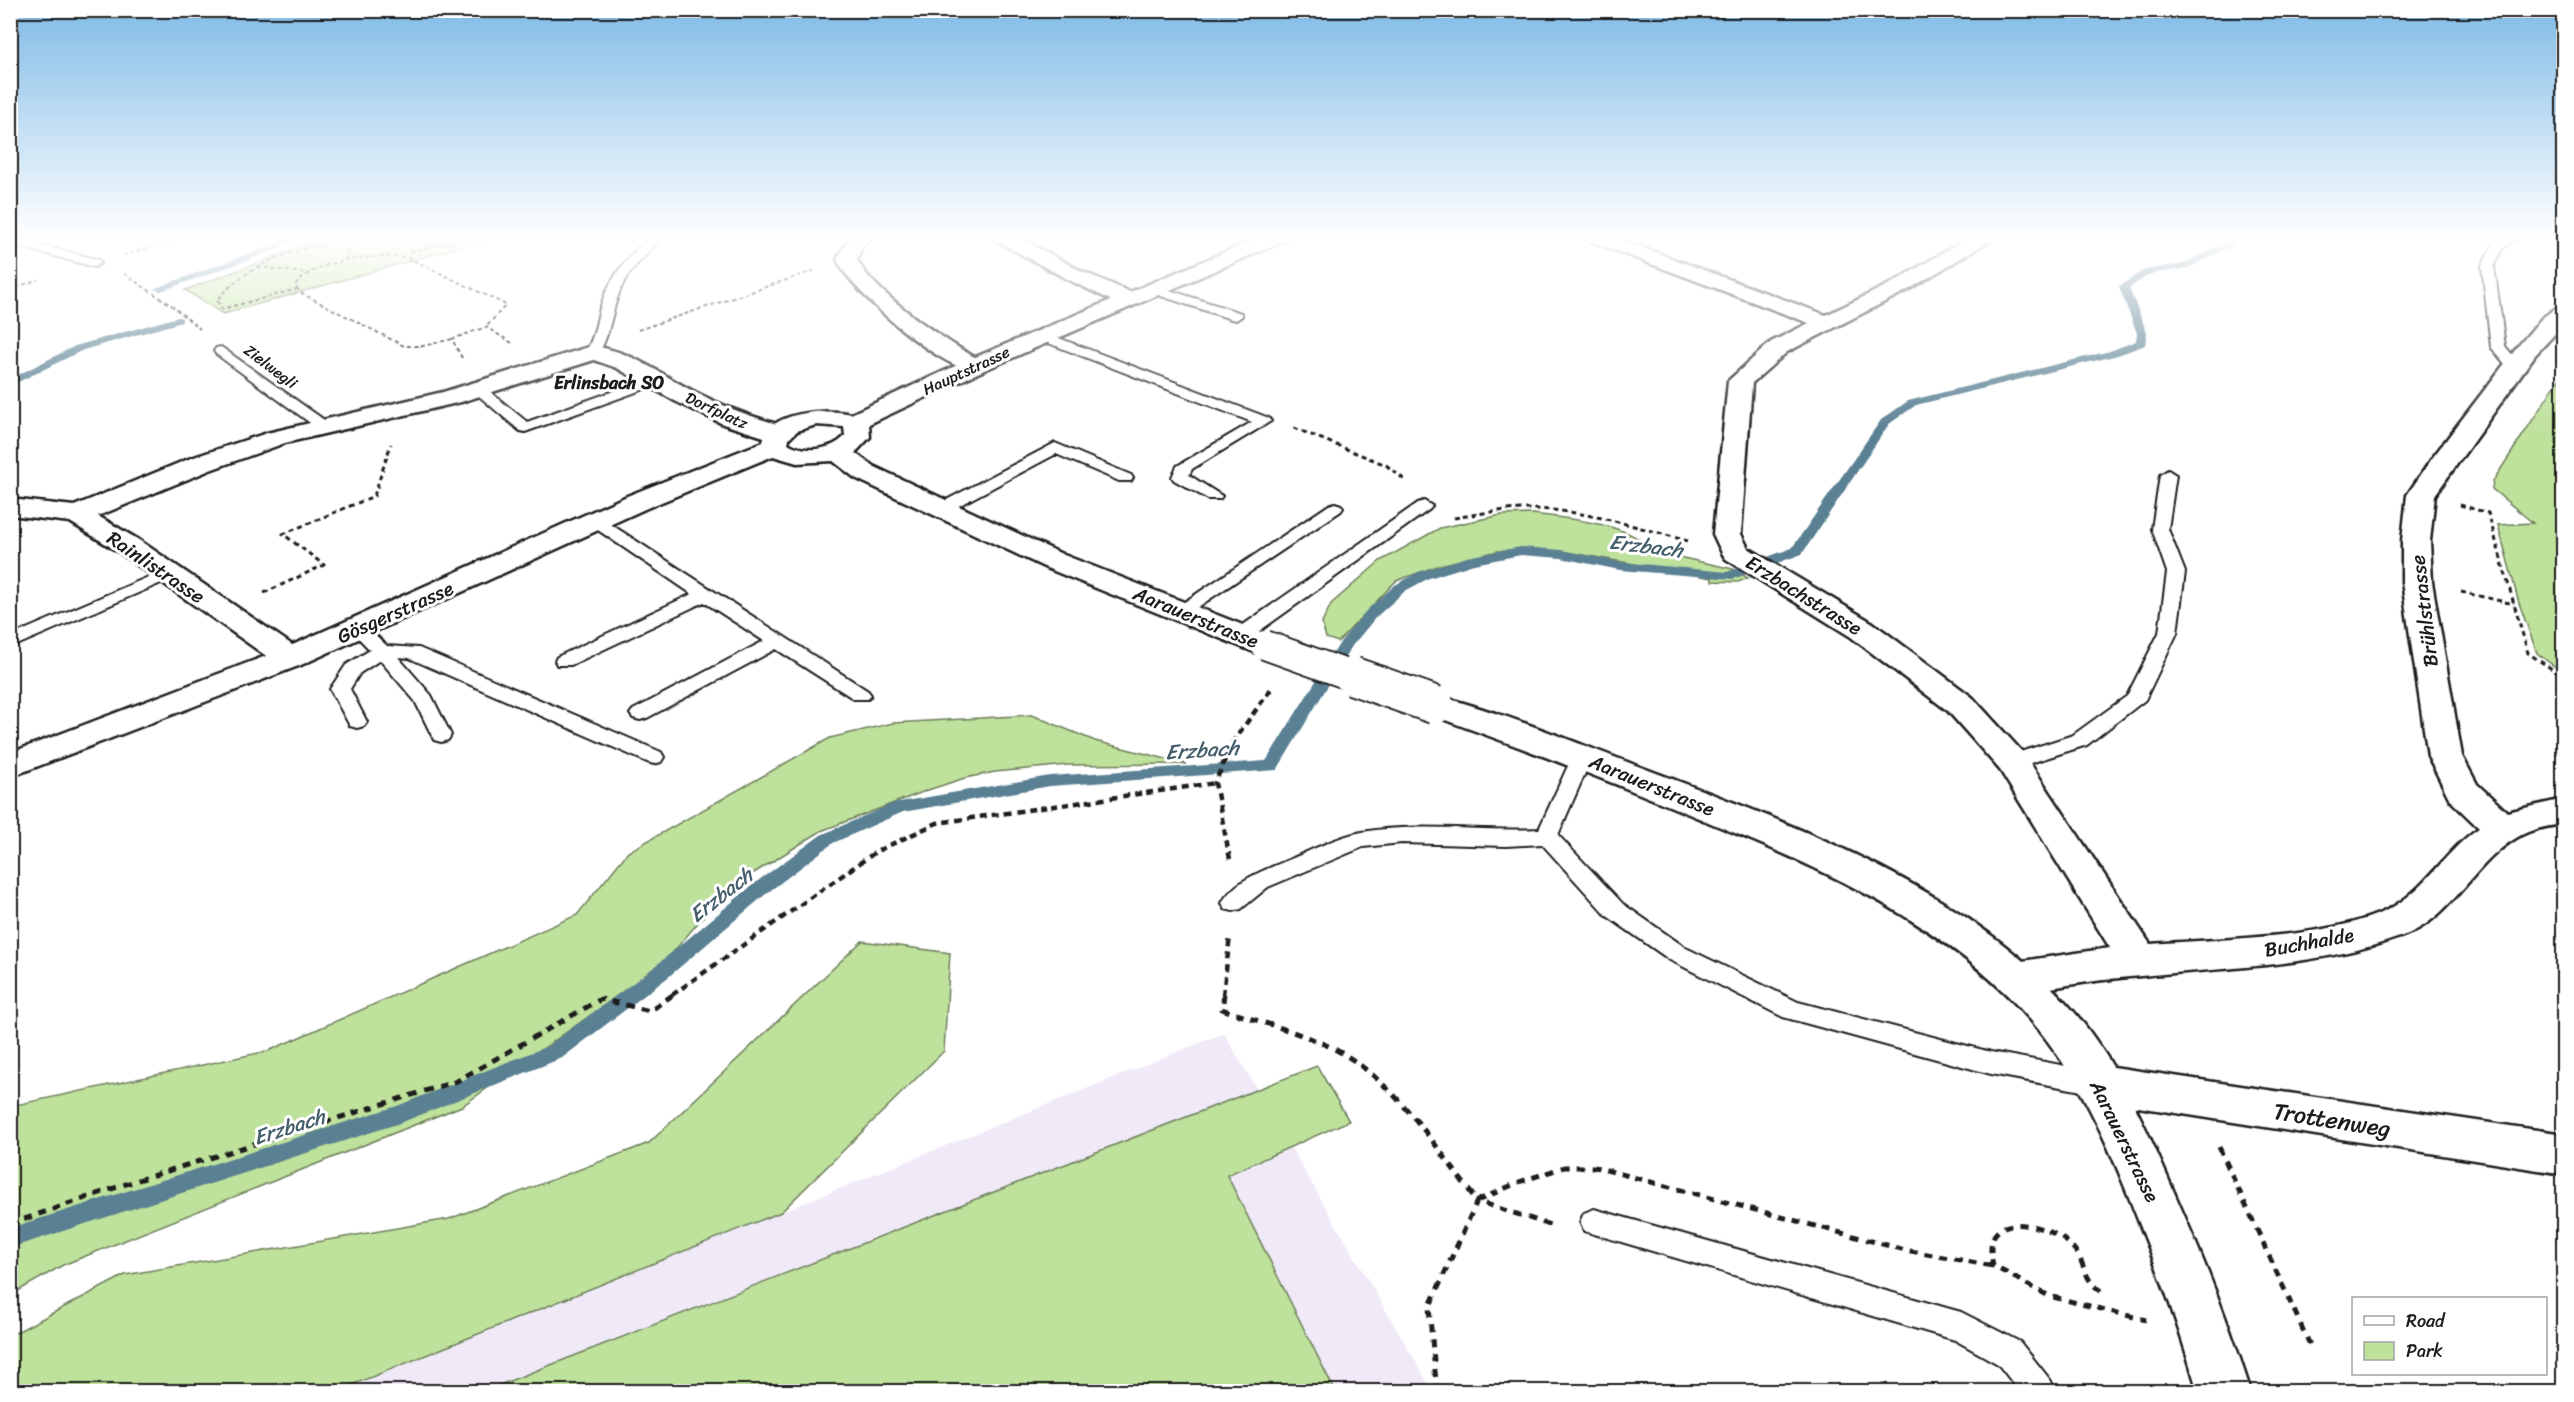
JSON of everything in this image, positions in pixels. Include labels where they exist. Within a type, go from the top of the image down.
[{"type":"street","points":[[884,301],[942,348],[974,366]]},
{"type":"street","name":"Hauptstrasse","points":[[853,422],[1121,301]]},
{"type":"street","points":[[1770,301],[1825,322]]},
{"type":"street","name":"Erzbachstrasse","points":[[1868,301],[1779,347],[1740,381],[1727,534],[1736,554],[1862,630],[1959,704],[2012,762],[2139,960]]},
{"type":"street","name":"Brühlstrasse","points":[[2502,829],[2463,791],[2445,756],[2417,582],[2416,542],[2421,495],[2442,463],[2515,366],[2550,323],[2564,313]]},
{"type":"street","name":"Dorfplatz","points":[[596,347],[656,380],[777,439],[782,453],[794,456],[815,456],[837,452]]},
{"type":"street","points":[[77,515],[234,451],[322,425],[403,410],[479,390],[596,347]]},
{"type":"street","name":"Gösgerstrasse","points":[[10,766],[291,658],[777,439],[788,426],[815,418],[838,418],[853,422]]},
{"type":"street","points":[[837,452],[856,440],[860,433],[853,422]]},
{"type":"street","name":"Aarauerstrasse","points":[[837,452],[864,472],[1054,561],[1252,640],[1582,757],[1756,827],[1881,885],[1923,910],[2015,978],[2053,1017],[2100,1083],[2140,1164],[2208,1335],[2225,1392]]},
{"type":"street","name":"Rainlistrasse","points":[[10,507],[77,515],[129,546],[291,658]]},
{"type":"street","name":"Buchhalde","points":[[2015,978],[2139,960],[2262,951],[2337,940],[2390,926],[2421,909],[2442,890],[2480,847],[2502,829],[2541,815],[2564,811]]},
{"type":"street","name":"Trottenweg","points":[[2100,1083],[2197,1100],[2564,1154]]},
{"type":"lane","points":[[596,347],[610,301]]},
{"type":"lane","points":[[1191,301],[1236,316]]},
{"type":"lane","points":[[2492,301],[2498,347],[2515,366]]},
{"type":"lane","points":[[1043,336],[1264,421]]},
{"type":"lane","name":"Zielwegli","points":[[221,351],[322,425]]},
{"type":"lane","points":[[479,390],[525,428],[656,380]]},
{"type":"lane","points":[[1214,496],[1180,477],[1185,466],[1264,421]]},
{"type":"lane","points":[[941,509],[1055,448],[1125,478]]},
{"type":"lane","points":[[2012,762],[2080,740],[2135,700],[2168,633],[2176,572],[2160,529],[2168,475]]},
{"type":"lane","points":[[1252,640],[1424,506]]},
{"type":"lane","points":[[1180,611],[1335,508]]},
{"type":"lane","points":[[595,521],[861,695]]},
{"type":"lane","points":[[10,643],[167,574]]},
{"type":"lane","points":[[564,661],[705,595]]},
{"type":"lane","points":[[358,628],[382,651],[424,699],[441,735]]},
{"type":"lane","points":[[640,714],[777,641]]},
{"type":"lane","points":[[357,722],[340,689],[353,669],[382,651],[412,652],[654,758]]},
{"type":"lane","points":[[1547,836],[1582,757]]},
{"type":"lane","points":[[1233,903],[1260,881],[1360,840],[1402,835],[1506,838],[1547,836]]},
{"type":"lane","points":[[1547,836],[1615,910],[1633,923],[1678,954],[1792,1010],[1991,1063],[2100,1083]]},
{"type":"lane","points":[[1594,1222],[1961,1327],[2010,1353],[2040,1392]]},
{"type":"path","name":"Zielwegli","points":[[165,301],[192,321],[221,351]]},
{"type":"path","points":[[218,301],[222,309],[251,301]]},
{"type":"path","points":[[321,301],[404,346],[423,346],[486,327],[506,306],[497,301]]},
{"type":"path","points":[[596,347],[724,301]]},
{"type":"path","points":[[486,327],[521,348]]},
{"type":"path","points":[[452,339],[466,365]]},
{"type":"path","points":[[222,612],[324,565],[283,534],[374,496],[403,410]]},
{"type":"path","points":[[1264,421],[1294,428],[1386,465],[1407,482],[1424,506]]},
{"type":"path","points":[[2421,495],[2488,513],[2528,653],[2564,677]]},
{"type":"path","points":[[1447,520],[1505,510],[1568,511],[1630,524],[1736,554]]},
{"type":"path","points":[[2452,590],[2514,604]]},
{"type":"path","points":[[1273,686],[1232,742],[1215,783],[1233,874],[1233,903],[1222,1010],[1327,1044],[1377,1078],[1410,1113],[1477,1201],[1557,1228],[1594,1222]]},
{"type":"path","points":[[10,1224],[132,1182],[457,1081],[601,999],[650,1011],[877,851],[937,823],[1215,783]]},
{"type":"path","points":[[2197,1100],[2310,1345]]},
{"type":"path","points":[[1437,1392],[1429,1308],[1477,1201],[1519,1182],[1564,1167],[1595,1167],[1905,1250],[1993,1266],[2049,1296],[2208,1335]]},
{"type":"path","points":[[1993,1266],[1991,1244],[1996,1232],[2006,1225],[2028,1223],[2057,1235],[2072,1246],[2090,1282],[2101,1291]]},
{"type":"shaded area","points":[[1224,1033],[1433,1391],[337,1392]]},
{"type":"green space","points":[[203,301],[267,301],[223,314]]},
{"type":"green space","points":[[2563,373],[2563,673],[2537,653],[2519,603],[2498,525],[2533,523],[2492,489],[2493,481]]},
{"type":"green space","points":[[1533,514],[1620,530],[1642,542],[1638,548],[1733,569],[1748,578],[1738,582],[1712,581],[1712,578],[1561,551],[1529,549],[1498,551],[1440,565],[1396,581],[1338,642],[1326,638],[1322,623],[1331,604],[1380,561],[1440,528],[1502,515]]},
{"type":"green space","points":[[1032,715],[1095,741],[1186,764],[1068,765],[995,772],[965,778],[928,790],[821,831],[725,891],[663,964],[462,1106],[63,1265],[11,1295],[11,1106],[268,1051],[577,915],[628,852],[830,738],[893,723]]},
{"type":"green space","points":[[862,941],[950,953],[944,1051],[781,1212],[337,1391],[11,1391],[11,1335],[125,1275],[449,1219],[649,1143]]},
{"type":"green space","points":[[1317,1066],[1349,1121],[1227,1175],[1335,1391],[484,1391]]},
{"type":"waterway","name":"Erzbach","points":[[10,1238],[400,1114],[555,1052],[660,973],[761,888],[827,839],[900,807],[1050,781],[1271,766],[1346,644],[1371,614],[1400,588],[1424,575],[1472,560],[1521,551],[1561,554],[1620,566],[1728,576],[1797,551],[1885,422],[1912,403],[2114,353],[2141,343],[2142,333],[2130,301]]},
{"type":"waterway","points":[[10,383],[79,348],[178,320]]},
{"type":"district","name":"Erlinsbach SO","points":[[609,383]]}]
